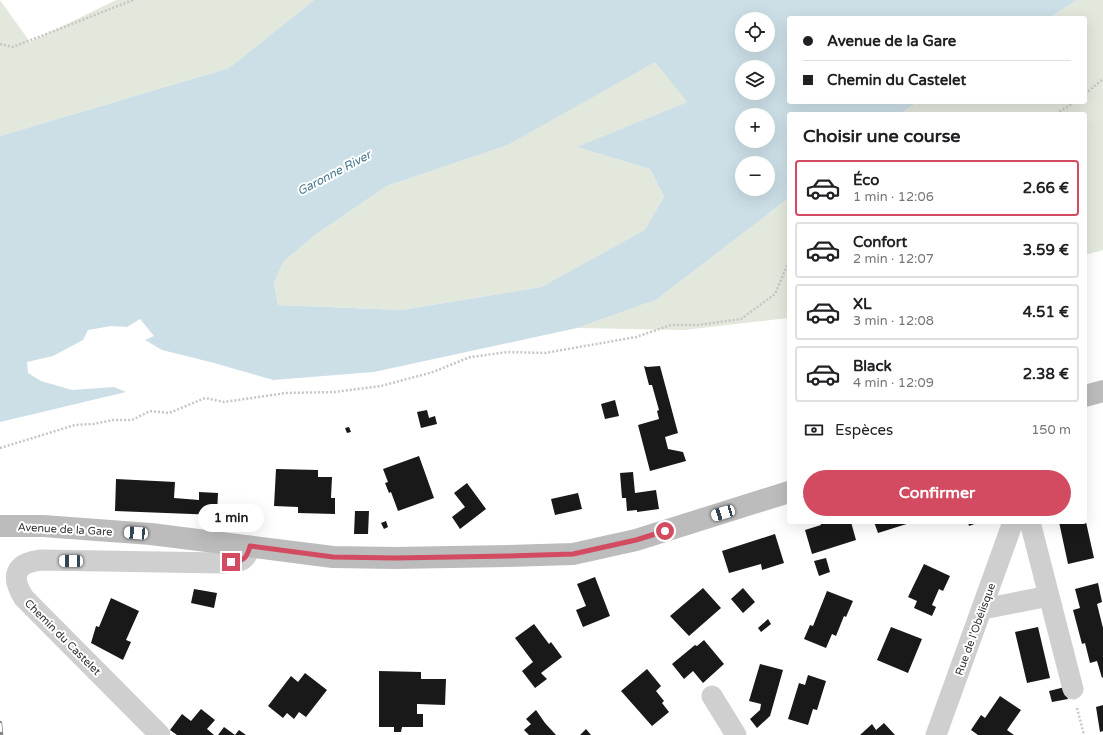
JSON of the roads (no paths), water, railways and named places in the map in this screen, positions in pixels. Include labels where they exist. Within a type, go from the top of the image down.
[{"type":"street","points":[[1087,395],[1103,391]]},
{"type":"street","name":"Avenue de la Gare","points":[[1,526],[43,526],[151,534],[333,557],[396,558],[573,554],[636,540],[787,493]]},
{"type":"street","name":"Rue de l'Obélisque","points":[[936,735],[983,609],[1012,524]]},
{"type":"street","points":[[1031,524],[1073,689]]},
{"type":"street","name":"Chemin du Castelet","points":[[160,735],[24,598],[18,589],[16,581],[17,574],[25,563],[41,560],[222,563],[241,561],[248,554],[250,546]]},
{"type":"street","points":[[983,609],[1049,596]]},
{"type":"street","points":[[712,696],[736,735]]},
{"type":"water","name":"Garonne River","points":[[314,0],[1077,0],[1052,16],[787,16],[787,104],[915,104],[903,112],[787,112],[787,200],[656,300],[577,328],[374,372],[273,380],[162,350],[145,340],[154,336],[140,319],[127,327],[111,326],[88,330],[83,340],[53,356],[27,362],[28,373],[41,381],[72,390],[114,387],[126,392],[0,422],[0,136],[229,68]],"holes":[[[655,62],[687,102],[577,147],[650,169],[664,197],[645,230],[541,287],[402,310],[278,305],[274,283],[284,261],[315,235],[387,186],[508,145]]]},
{"type":"railway","points":[[0,723],[1,735]]}]
